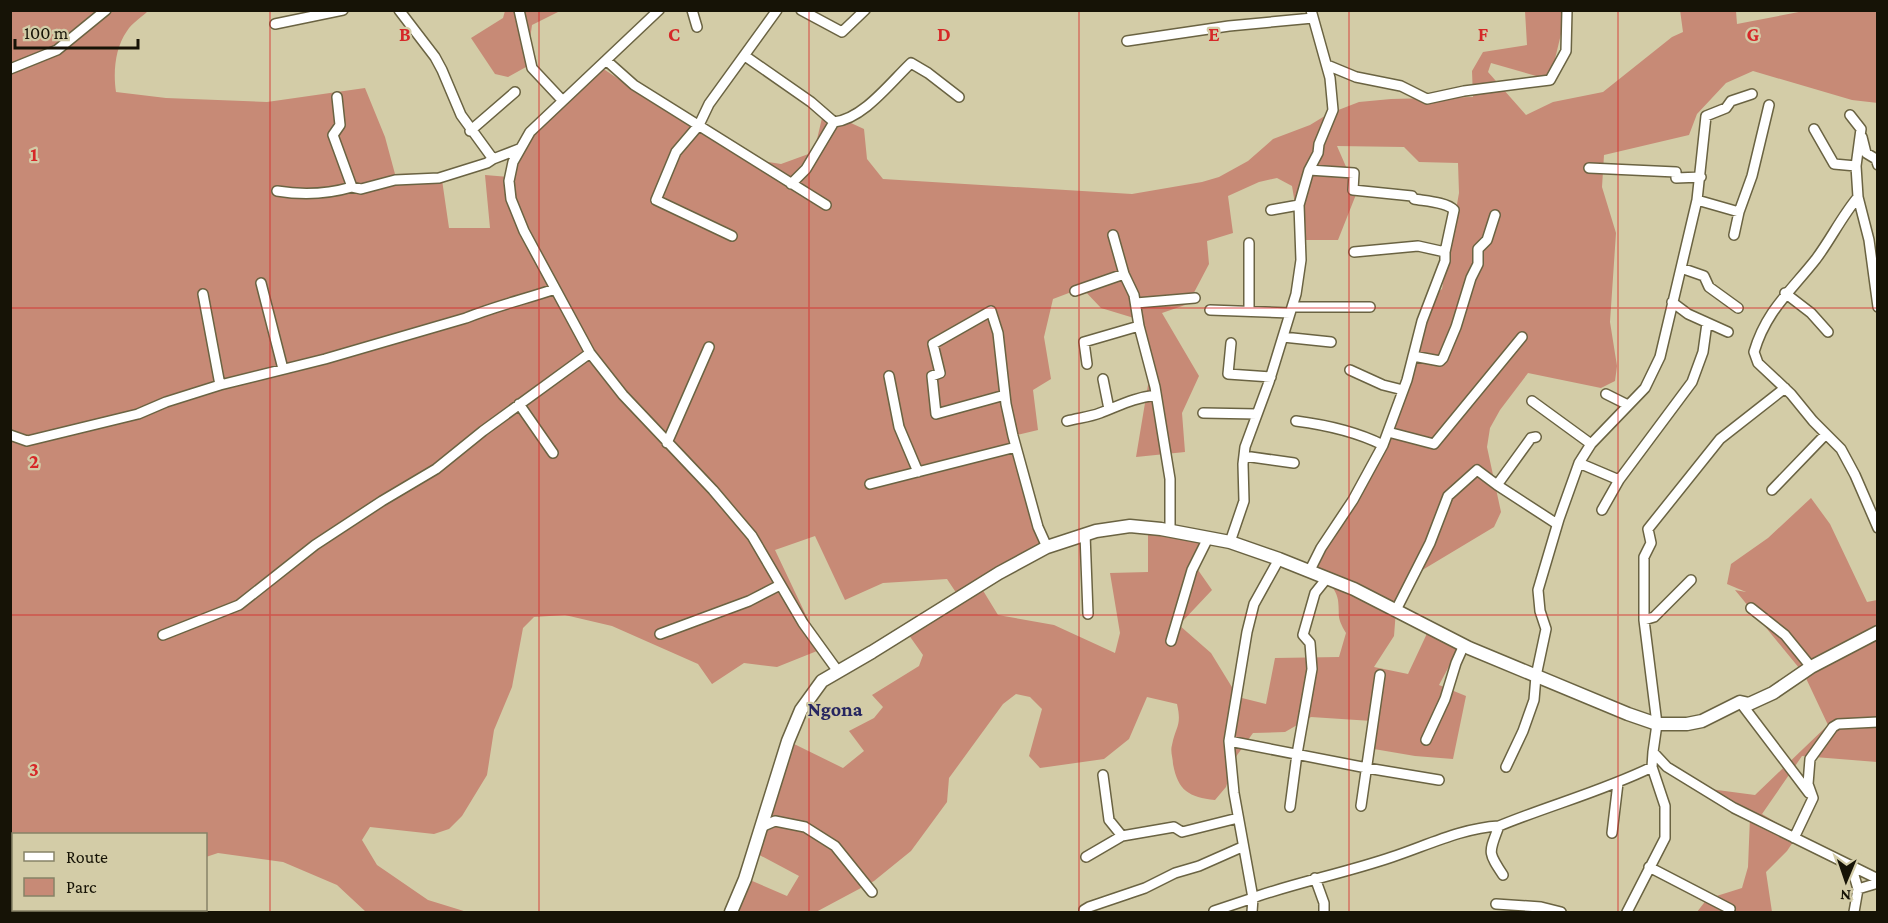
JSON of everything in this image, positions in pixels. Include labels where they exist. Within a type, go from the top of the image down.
[{"type":"street","points":[[10,69],[57,51],[106,10]]},
{"type":"street","points":[[275,24],[343,10]]},
{"type":"street","points":[[399,10],[442,69],[470,131],[493,159]]},
{"type":"street","points":[[519,10],[532,68],[562,100]]},
{"type":"street","points":[[659,10],[535,127],[519,149],[513,162],[509,181],[511,199],[524,231],[590,353],[623,395],[752,536],[803,623],[837,670]]},
{"type":"street","points":[[692,10],[697,27]]},
{"type":"street","points":[[732,236],[656,200],[676,152],[699,125],[709,104],[746,56],[777,10]]},
{"type":"street","points":[[801,10],[842,32],[865,10]]},
{"type":"street","points":[[1327,65],[1356,77],[1401,86],[1427,99],[1464,91],[1550,80],[1566,51],[1567,10]]},
{"type":"street","points":[[1127,41],[1312,14],[1327,65],[1333,110],[1319,144],[1318,153],[1309,170],[1299,205],[1300,268],[1283,337],[1244,456],[1244,501],[1230,542]]},
{"type":"street","points":[[746,56],[812,102],[834,122]]},
{"type":"street","points":[[607,61],[634,84],[826,206]]},
{"type":"street","points":[[790,184],[806,169],[834,122],[845,120],[860,112],[911,63],[959,97]]},
{"type":"street","points":[[470,131],[515,92]]},
{"type":"street","points":[[1506,767],[1523,731],[1534,700],[1536,676],[1546,629],[1540,611],[1538,590],[1557,524],[1579,464],[1591,444],[1645,388],[1660,357],[1697,200],[1707,116],[1726,108],[1731,101],[1752,94]]},
{"type":"street","points":[[337,97],[340,125],[333,135],[352,187]]},
{"type":"street","points":[[1734,235],[1739,212],[1752,176],[1769,105]]},
{"type":"street","points":[[1850,115],[1860,126],[1866,153],[1876,159],[1878,165]]},
{"type":"street","points":[[1814,129],[1834,164],[1856,166]]},
{"type":"street","points":[[1861,134],[1856,166],[1858,197],[1869,240],[1878,307]]},
{"type":"street","points":[[277,191],[339,191],[352,187],[361,189],[395,180],[439,178],[487,163],[519,149]]},
{"type":"street","points":[[1589,168],[1676,172],[1676,178],[1701,177]]},
{"type":"street","points":[[1309,170],[1354,173],[1353,190],[1412,196],[1430,203],[1448,204],[1454,210],[1444,252],[1445,261],[1422,321],[1403,390],[1383,445],[1353,500],[1321,548],[1310,570]]},
{"type":"street","points":[[1858,197],[1816,259],[1785,293],[1764,324],[1754,352],[1758,363],[1785,387],[1841,449],[1878,528]]},
{"type":"street","points":[[1697,200],[1739,212]]},
{"type":"street","points":[[1271,210],[1299,205]]},
{"type":"street","points":[[1413,356],[1440,361],[1443,358],[1478,264],[1478,249],[1487,240],[1495,215]]},
{"type":"street","points":[[1113,236],[1124,274],[1134,295],[1156,395],[1170,479],[1170,531]]},
{"type":"street","points":[[1249,243],[1249,311]]},
{"type":"street","points":[[1354,252],[1418,246],[1444,252]]},
{"type":"street","points":[[1681,268],[1704,276],[1709,287],[1738,308]]},
{"type":"street","points":[[1075,291],[1124,274]]},
{"type":"street","points":[[261,283],[283,369]]},
{"type":"street","points":[[10,435],[27,441],[138,414],[166,402],[220,385],[466,318],[555,289]]},
{"type":"street","points":[[1785,293],[1811,313],[1828,332]]},
{"type":"street","points":[[203,294],[220,385]]},
{"type":"street","points":[[1136,303],[1195,298]]},
{"type":"street","points":[[1672,302],[1688,314],[1728,332]]},
{"type":"street","points":[[1210,310],[1370,307]]},
{"type":"street","points":[[1005,395],[936,414],[932,376],[940,373],[933,344],[991,311],[998,333],[1005,395],[1016,447],[1038,527],[1047,547]]},
{"type":"street","points":[[1602,510],[1619,480],[1692,382],[1703,352],[1707,323]]},
{"type":"street","points":[[1087,364],[1084,342],[1140,326]]},
{"type":"street","points":[[1283,337],[1331,342]]},
{"type":"street","points":[[1388,432],[1434,444],[1522,337]]},
{"type":"street","points":[[1231,343],[1228,374],[1271,377]]},
{"type":"street","points":[[667,443],[709,347]]},
{"type":"street","points":[[163,635],[239,605],[315,545],[382,501],[436,470],[519,404],[590,353]]},
{"type":"street","points":[[1350,370],[1383,386],[1403,390]]},
{"type":"street","points":[[889,376],[898,427],[918,472]]},
{"type":"street","points":[[1103,379],[1109,409]]},
{"type":"street","points":[[1627,912],[1665,838],[1666,819],[1664,799],[1652,767],[1657,724],[1644,620],[1644,557],[1651,543],[1647,529],[1720,439],[1785,387]]},
{"type":"street","points":[[1606,394],[1628,405]]},
{"type":"street","points":[[1067,421],[1098,414],[1131,399],[1156,395]]},
{"type":"street","points":[[1532,401],[1591,444]]},
{"type":"street","points":[[519,404],[553,453]]},
{"type":"street","points":[[1203,413],[1257,414]]},
{"type":"street","points":[[1296,421],[1363,435],[1383,445]]},
{"type":"street","points":[[1772,489],[1826,434]]},
{"type":"street","points":[[1497,485],[1531,438],[1536,437]]},
{"type":"street","points":[[870,484],[1016,447]]},
{"type":"street","points":[[1244,456],[1294,463]]},
{"type":"street","points":[[1579,464],[1619,480]]},
{"type":"street","points":[[1396,610],[1430,543],[1448,496],[1477,470],[1557,524]]},
{"type":"street","points":[[731,912],[745,879],[782,757],[801,710],[822,681],[979,584],[1047,547],[1085,534],[1130,526],[1230,542],[1310,570],[1464,645],[1657,724],[1687,724],[1702,721],[1740,702],[1749,704],[1773,693],[1811,667],[1878,632]]},
{"type":"street","points":[[1085,534],[1088,614]]},
{"type":"street","points":[[1171,641],[1192,570],[1208,538]]},
{"type":"street","points":[[1252,912],[1253,898],[1242,847],[1229,741],[1247,632],[1254,604],[1279,559]]},
{"type":"street","points":[[1290,807],[1312,669],[1310,643],[1303,635],[1315,593],[1327,578]]},
{"type":"street","points":[[1644,620],[1654,617],[1691,580]]},
{"type":"street","points":[[660,634],[749,601],[780,585]]},
{"type":"street","points":[[1751,608],[1785,634],[1811,667]]},
{"type":"street","points":[[1426,740],[1464,645]]},
{"type":"street","points":[[1361,806],[1380,675]]},
{"type":"street","points":[[1740,702],[1813,798]]},
{"type":"street","points":[[1794,838],[1813,798],[1808,784],[1810,759],[1829,732],[1838,724],[1878,722]]},
{"type":"street","points":[[1229,741],[1439,780]]},
{"type":"street","points":[[1653,752],[1667,767],[1734,808],[1851,865],[1878,881]]},
{"type":"street","points":[[1214,911],[1315,878],[1354,870],[1457,833],[1482,827],[1499,826],[1618,783],[1652,767]]},
{"type":"street","points":[[1102,775],[1109,820],[1122,836]]},
{"type":"street","points":[[1612,833],[1618,783]]},
{"type":"street","points":[[1086,857],[1122,836],[1174,827],[1182,832],[1238,818]]},
{"type":"street","points":[[761,827],[776,821],[805,827],[835,846],[872,892]]},
{"type":"street","points":[[1499,826],[1490,852],[1503,875]]},
{"type":"street","points":[[1084,912],[1089,907],[1145,888],[1175,873],[1199,866],[1242,847]]},
{"type":"street","points":[[1851,865],[1858,889],[1854,912]]},
{"type":"street","points":[[1649,867],[1730,909],[1729,912]]},
{"type":"street","points":[[1315,878],[1324,903],[1324,912]]},
{"type":"street","points":[[1858,889],[1878,881]]},
{"type":"street","points":[[1496,904],[1541,907],[1561,912]]},
{"type":"green space","points":[[1680,10],[1736,11],[1737,24],[1804,11],[1877,11],[1878,103],[1852,100],[1753,71],[1726,83],[1697,114],[1689,135],[1604,155],[1602,187],[1616,233],[1610,322],[1617,366],[1615,381],[1601,388],[1528,373],[1500,410],[1490,428],[1487,447],[1501,512],[1494,527],[1419,572],[1396,610],[1394,636],[1374,667],[1408,674],[1430,627],[1461,644],[1439,685],[1466,696],[1453,759],[1415,756],[1368,748],[1372,721],[1311,717],[1285,732],[1253,733],[1235,758],[1226,787],[1215,800],[1206,799],[1186,791],[1175,773],[1171,750],[1179,721],[1177,704],[1147,697],[1129,739],[1104,759],[1040,768],[1029,756],[1042,709],[1030,697],[1016,694],[1003,704],[949,778],[947,802],[911,851],[874,881],[816,912],[730,912],[743,877],[787,896],[799,876],[752,851],[790,742],[843,768],[864,751],[849,731],[874,718],[883,707],[872,695],[919,666],[923,655],[906,631],[959,597],[947,579],[883,583],[845,600],[815,536],[775,550],[822,649],[777,667],[744,663],[712,684],[698,664],[612,626],[565,615],[534,617],[523,628],[512,687],[494,730],[487,775],[462,816],[449,829],[434,834],[370,827],[362,840],[377,865],[428,900],[467,912],[366,912],[337,885],[283,862],[218,853],[207,857],[207,833],[12,833],[12,911],[154,911],[11,912],[10,11],[148,11],[129,28],[117,52],[116,92],[166,98],[267,102],[365,88],[385,137],[395,174],[441,173],[449,228],[490,228],[485,175],[509,177],[521,141],[602,68],[744,158],[781,164],[814,152],[822,118],[840,118],[864,129],[867,159],[883,179],[1132,194],[1219,177],[1248,161],[1273,139],[1359,102],[1473,97],[1472,71],[1483,52],[1527,45],[1525,11],[1563,11],[1566,13],[1550,80],[1491,63],[1488,72],[1526,115],[1553,102],[1603,92],[1672,37],[1683,32]],"holes":[[[1337,146],[1404,147],[1419,162],[1458,163],[1459,193],[1442,289],[1430,298],[1385,444],[1307,569],[1327,582],[1337,595],[1340,620],[1346,633],[1339,657],[1275,658],[1266,704],[1238,697],[1211,653],[1179,625],[1212,590],[1198,570],[1208,538],[1148,530],[1148,572],[1110,573],[1120,633],[1115,653],[1054,625],[998,615],[979,584],[1047,547],[1013,436],[1038,430],[1033,390],[1051,379],[1044,337],[1053,299],[1082,288],[1101,308],[1134,318],[1149,379],[1136,457],[1185,452],[1182,413],[1199,376],[1162,313],[1188,304],[1209,264],[1207,241],[1233,233],[1228,196],[1259,182],[1277,178],[1292,186],[1301,240],[1338,240],[1357,192]]]},
{"type":"green space","points":[[505,11],[560,11],[532,25],[526,67],[508,77],[495,74],[471,38],[503,18]]},
{"type":"green space","points":[[1811,498],[1830,524],[1867,602],[1877,600],[1877,762],[1802,756],[1762,814],[1840,861],[1795,839],[1787,851],[1766,872],[1772,912],[1697,912],[1707,899],[1742,888],[1748,867],[1750,817],[1702,788],[1755,795],[1828,725],[1804,674],[1735,590],[1746,592],[1727,584],[1731,564],[1768,538]]},
{"type":"district","name":"Ngona","points":[[835,709]]}]
